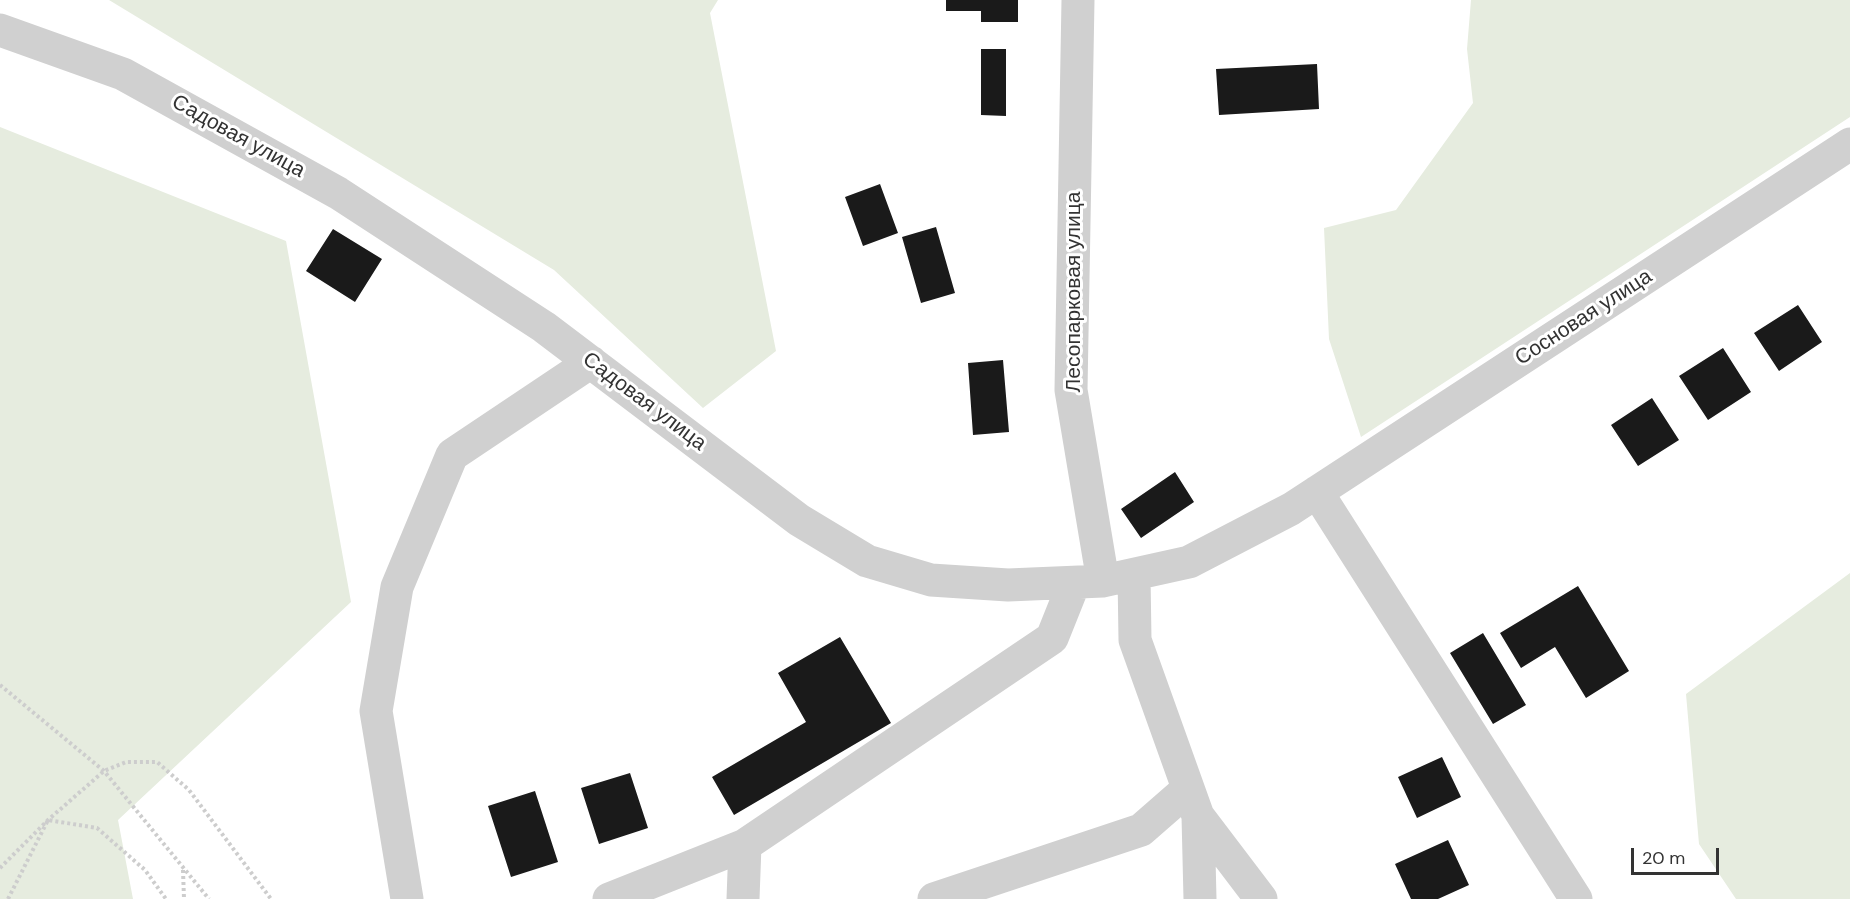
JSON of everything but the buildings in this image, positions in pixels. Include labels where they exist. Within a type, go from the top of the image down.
[{"type":"street","name":"Лесопарковая улица","points":[[1078,0],[1071,390],[1104,580],[1135,640],[1193,802]]},
{"type":"street","name":"Садовая улица","points":[[0,30],[123,74],[338,193],[544,327],[800,520],[867,561],[931,580],[1008,585],[1104,580],[1189,562],[1291,510],[1317,492]]},
{"type":"street","name":"Сосновая улица","points":[[1317,492],[1850,144]]},
{"type":"street","points":[[407,899],[376,711],[397,587],[452,455],[591,362]]},
{"type":"street","points":[[1317,492],[1576,899]]},
{"type":"street","points":[[609,899],[745,845],[1052,638],[1104,580]]},
{"type":"street","points":[[944,898],[1141,830],[1193,802]]},
{"type":"street","points":[[1193,802],[1200,899]]},
{"type":"street","points":[[1193,802],[1261,899]]},
{"type":"street","points":[[742,899],[745,845]]},
{"type":"path","points":[[0,685],[104,771],[209,899]]},
{"type":"path","points":[[0,868],[48,820],[104,771],[126,762],[157,762],[189,790],[272,899]]},
{"type":"path","points":[[8,899],[48,820]]},
{"type":"path","points":[[48,820],[97,828],[145,870],[166,899]]},
{"type":"path","points":[[183,868],[184,899]]},
{"type":"shaded area","points":[[109,0],[718,0],[710,13],[776,351],[703,408],[554,270]]},
{"type":"shaded area","points":[[1471,0],[1850,0],[1850,117],[1361,437],[1329,339],[1324,228],[1396,210],[1473,103],[1467,49]]},
{"type":"shaded area","points":[[0,127],[286,241],[351,602],[118,820],[133,899],[0,899]]},
{"type":"shaded area","points":[[1850,573],[1850,899],[1736,899],[1699,844],[1686,694]]}]
